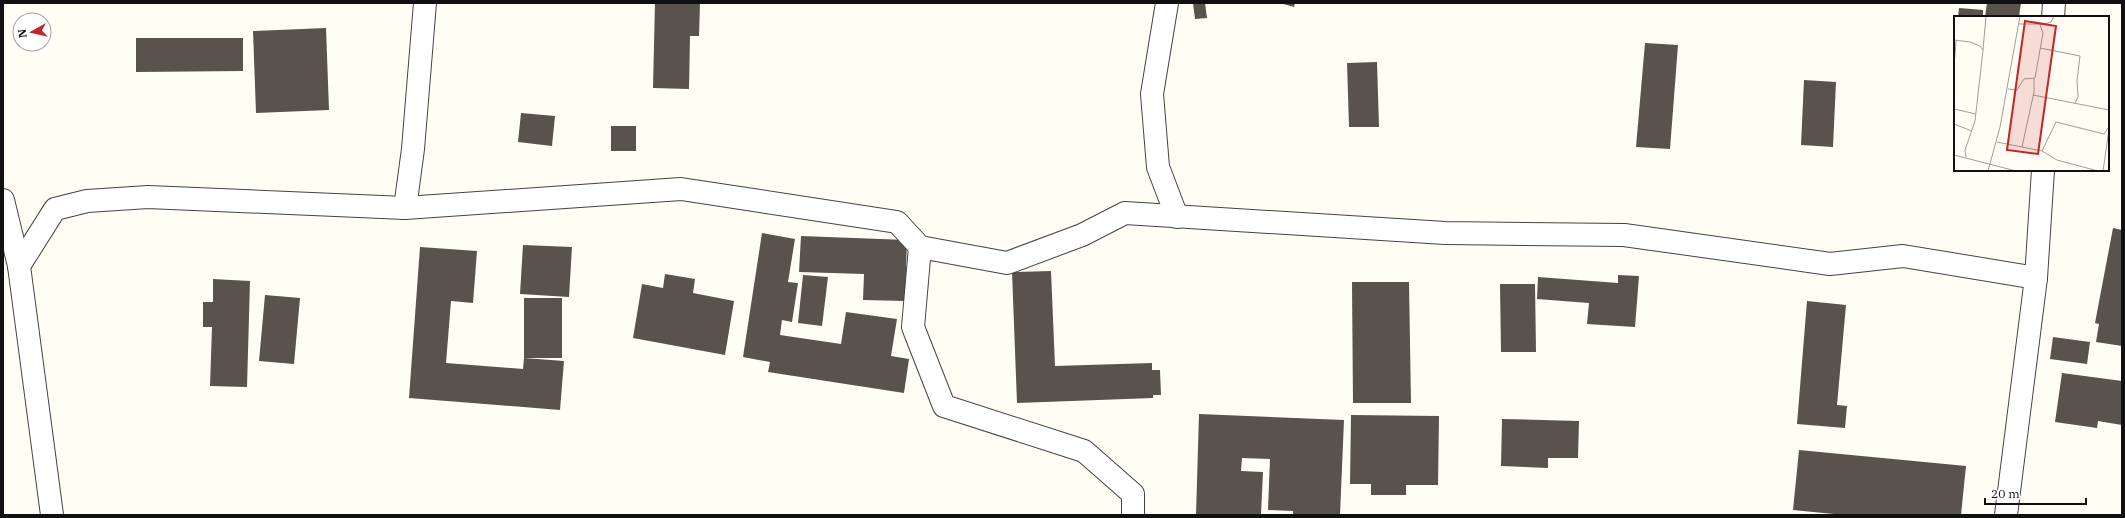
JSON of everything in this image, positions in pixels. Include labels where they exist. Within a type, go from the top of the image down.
[{"type":"street","points":[[405,208],[413,141],[425,3]]},
{"type":"street","points":[[1167,3],[1152,94],[1158,167],[1176,217]]},
{"type":"street","points":[[2053,16],[2054,3]]},
{"type":"street","points":[[2006,515],[2036,278],[2043,171]]},
{"type":"street","points":[[19,266],[55,209],[87,201],[148,197],[405,208],[681,189],[897,222],[920,248],[1007,263],[1082,236],[1125,212],[1176,217],[1445,233],[1624,235],[1830,264],[1903,256],[2036,278]]},
{"type":"street","points":[[3,200],[19,266],[52,515]]},
{"type":"street","points":[[920,248],[913,327],[944,406],[1084,451],[1133,494],[1134,515]]},
{"type":"building","points":[[655,3],[700,3],[699,36],[690,36],[689,89],[653,88]]},
{"type":"building","points":[[1193,3],[1205,3],[1207,18],[1195,19]]},
{"type":"building","points":[[1280,3],[1295,3],[1294,7]]},
{"type":"building","points":[[1987,3],[2021,3],[2019,16],[1985,16]]},
{"type":"building","points":[[1959,8],[1983,10],[1983,16],[1958,16]]},
{"type":"building","points":[[326,28],[329,110],[256,113],[253,31]]},
{"type":"building","points":[[136,38],[243,38],[243,71],[136,72]]},
{"type":"building","points":[[1645,43],[1678,45],[1670,149],[1636,147]]},
{"type":"building","points":[[1377,62],[1379,127],[1349,127],[1347,63]]},
{"type":"building","points":[[1804,80],[1836,82],[1833,147],[1801,145]]},
{"type":"building","points":[[521,113],[555,116],[552,146],[518,142]]},
{"type":"building","points":[[611,126],[636,126],[636,151],[611,151]]},
{"type":"building","points":[[2113,228],[2122,230],[2122,346],[2096,342],[2099,324],[2095,323]]},
{"type":"building","points":[[762,233],[795,239],[788,282],[798,283],[792,322],[782,320],[780,335],[841,344],[846,312],[897,319],[891,356],[909,359],[904,393],[768,372],[770,362],[743,357]]},
{"type":"building","points":[[801,236],[907,240],[905,301],[863,300],[864,274],[799,272]]},
{"type":"building","points":[[523,245],[572,247],[569,297],[520,294]]},
{"type":"building","points":[[420,247],[477,251],[473,303],[451,301],[446,363],[523,369],[524,358],[564,361],[560,410],[409,398]]},
{"type":"building","points":[[1051,271],[1055,366],[1152,363],[1152,370],[1160,370],[1161,395],[1153,395],[1153,398],[1017,403],[1012,272]]},
{"type":"building","points":[[665,274],[695,279],[693,293],[734,301],[725,355],[633,338],[642,284],[663,288]]},
{"type":"building","points":[[803,275],[828,277],[822,326],[798,323]]},
{"type":"building","points":[[1618,275],[1639,276],[1635,327],[1587,324],[1589,303],[1537,299],[1538,277],[1618,283]]},
{"type":"building","points":[[213,279],[250,281],[247,387],[210,386],[212,327],[203,327],[203,302],[213,302]]},
{"type":"building","points":[[1352,282],[1409,282],[1411,403],[1353,403]]},
{"type":"building","points":[[1500,284],[1535,284],[1536,352],[1501,352]]},
{"type":"building","points":[[265,295],[300,298],[294,364],[259,361]]},
{"type":"building","points":[[524,298],[562,298],[562,358],[524,358]]},
{"type":"building","points":[[1807,301],[1846,305],[1837,405],[1847,406],[1845,428],[1797,424]]},
{"type":"building","points":[[2053,337],[2090,342],[2087,364],[2050,359]]},
{"type":"building","points":[[2062,373],[2122,381],[2122,425],[2098,421],[2097,428],[2055,422]]},
{"type":"building","points":[[1199,414],[1344,420],[1340,515],[1293,515],[1293,511],[1268,510],[1270,459],[1242,458],[1241,471],[1263,472],[1261,515],[1196,515]]},
{"type":"building","points":[[1351,415],[1439,416],[1438,485],[1406,485],[1406,495],[1371,495],[1371,484],[1350,484]]},
{"type":"building","points":[[1502,419],[1579,421],[1578,458],[1548,458],[1548,468],[1501,466]]},
{"type":"building","points":[[1799,450],[1966,466],[1961,515],[1844,515],[1793,510]]}]
